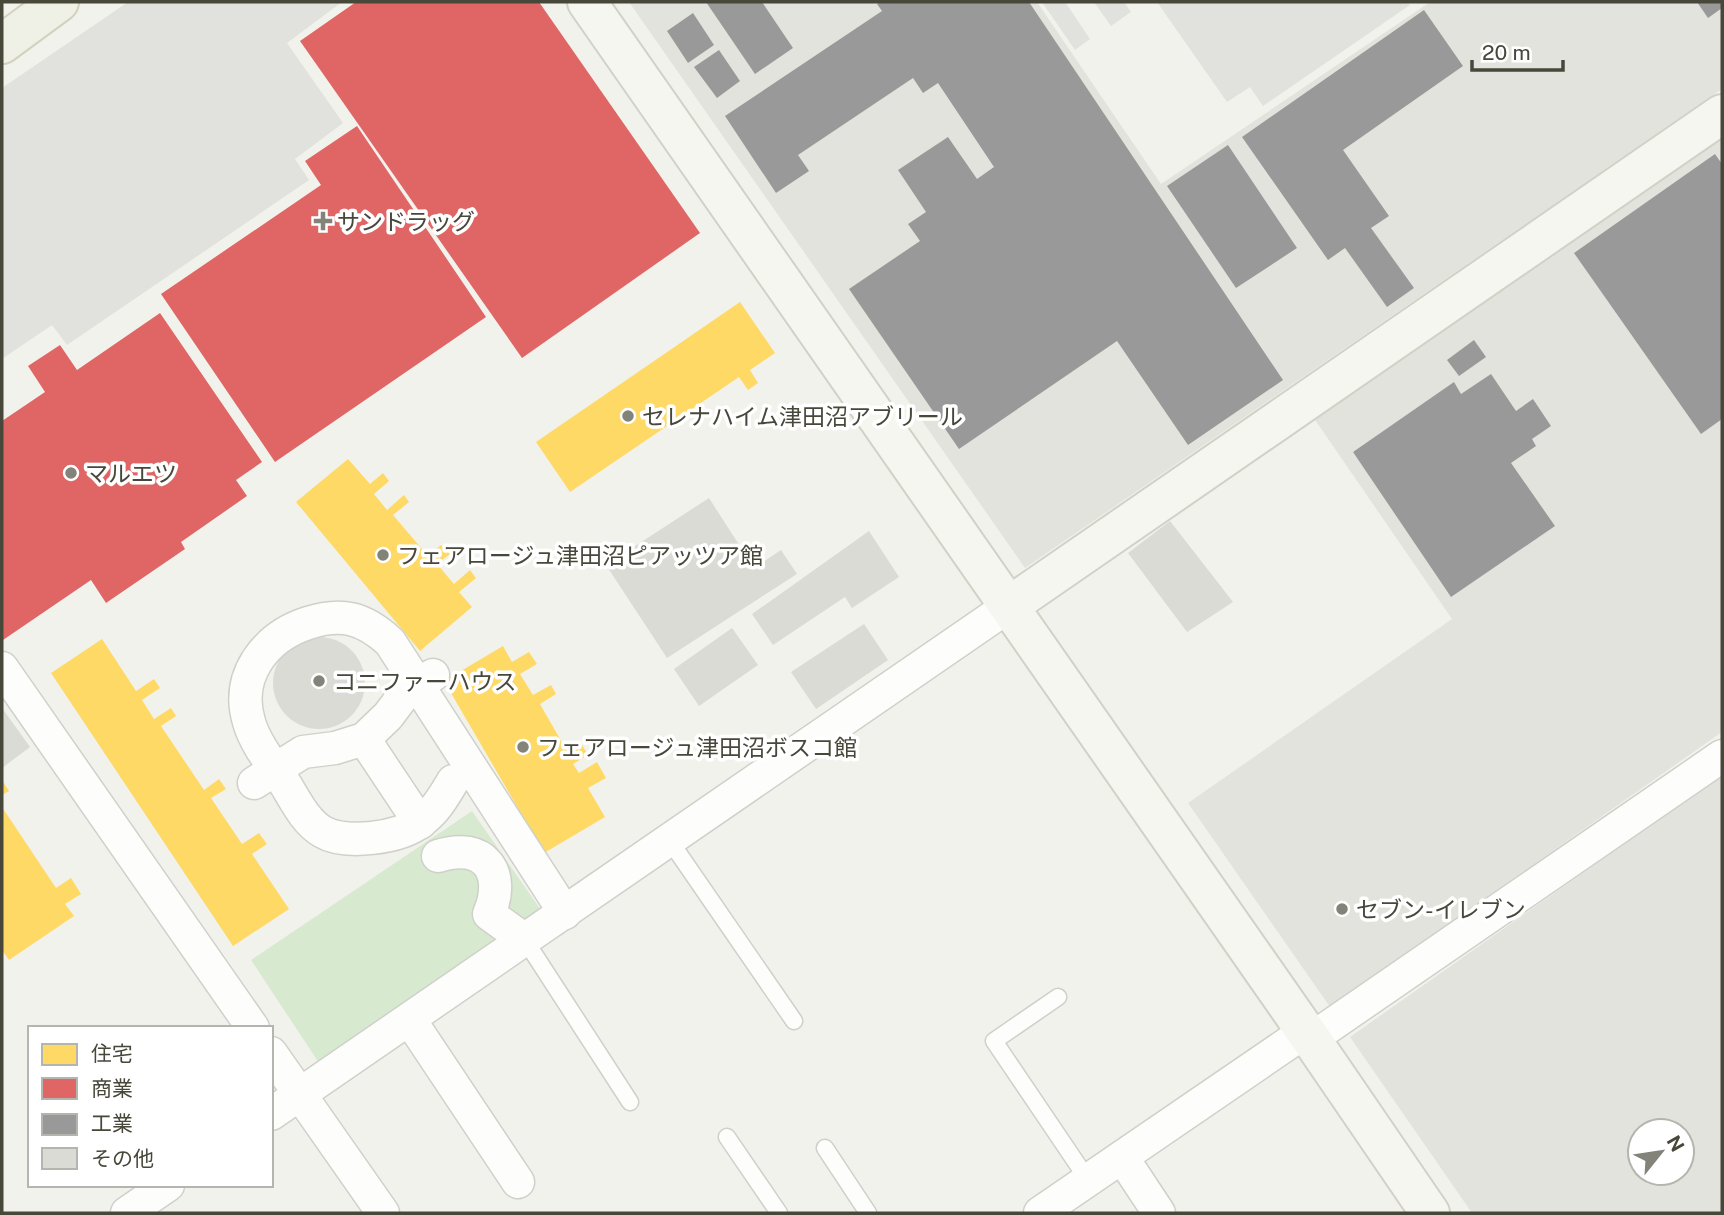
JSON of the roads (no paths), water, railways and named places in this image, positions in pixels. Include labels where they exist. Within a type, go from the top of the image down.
[{"type":"main road","points":[[2,44],[59,2]]},
{"type":"street","points":[[587,2],[1309,1035],[1430,1213]]},
{"type":"street","points":[[273,1113],[1722,114]]},
{"type":"street","points":[[453,781],[441,802],[420,823],[396,833],[354,840],[323,832],[310,821],[257,741],[249,722],[245,700],[254,662],[268,645],[281,636],[299,626],[316,621],[336,617],[353,619],[375,628],[390,642],[565,913]]},
{"type":"street","points":[[2,668],[252,1026]]},
{"type":"street","points":[[254,783],[303,752],[335,748],[364,739],[388,716],[406,692],[434,674]]},
{"type":"street","points":[[364,739],[420,823]]},
{"type":"street","points":[[1040,1213],[1309,1035],[1722,755]]},
{"type":"street","points":[[438,856],[459,850],[483,858],[492,872],[496,896],[489,914],[525,940]]},
{"type":"street","points":[[410,1020],[518,1182]]},
{"type":"street","points":[[273,1056],[383,1213]]},
{"type":"street","points":[[1122,1157],[1160,1213]]},
{"type":"lane","points":[[670,841],[794,1021]]},
{"type":"lane","points":[[525,940],[630,1102]]},
{"type":"lane","points":[[1058,997],[994,1041],[1088,1180]]},
{"type":"lane","points":[[727,1137],[779,1213]]},
{"type":"lane","points":[[825,1148],[868,1213]]},
{"type":"place","name":"サンドラッグ","points":[[323,221]]},
{"type":"place","name":"セレナハイム津田沼アブリール","points":[[628,416]]},
{"type":"place","name":"マルエツ","points":[[71,473]]},
{"type":"place","name":"フェアロージュ津田沼ピアッツア館","points":[[383,555]]},
{"type":"place","name":"コニファーハウス","points":[[319,681]]},
{"type":"place","name":"フェアロージュ津田沼ボスコ館","points":[[523,747]]},
{"type":"place","name":"セブン-イレブン","points":[[1342,909]]}]
